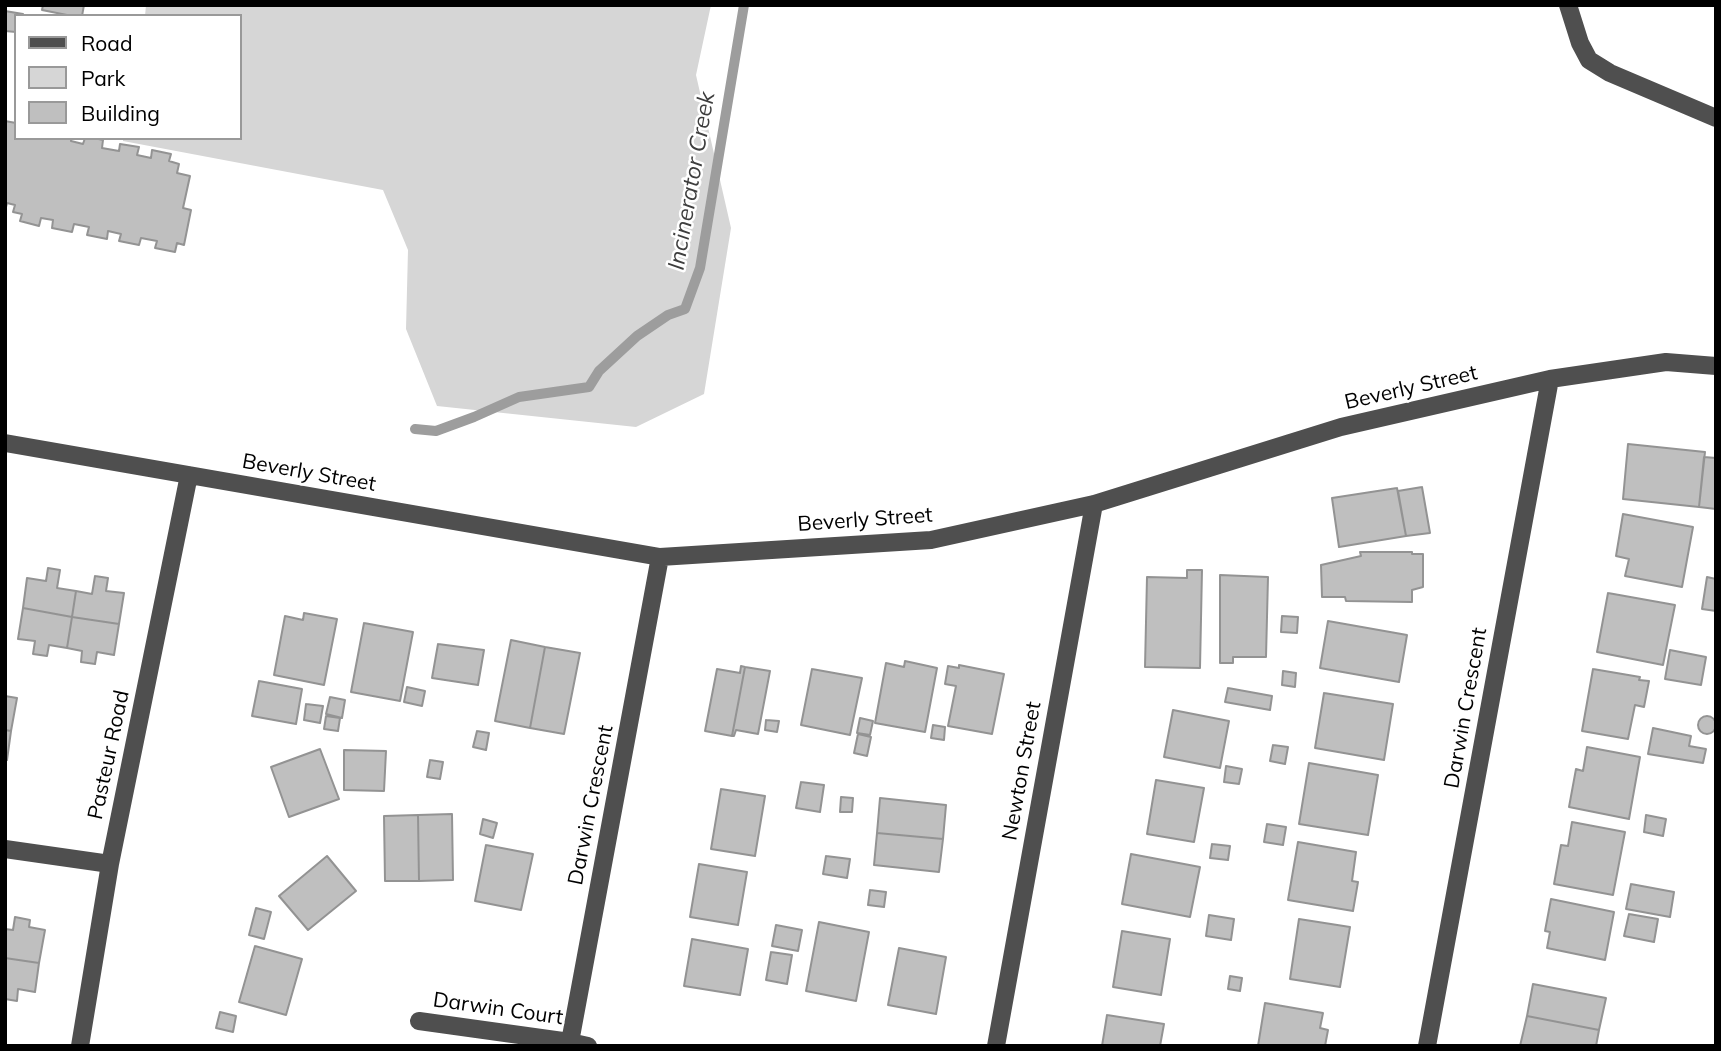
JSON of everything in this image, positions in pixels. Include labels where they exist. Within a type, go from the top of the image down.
[{"type":"street","points":[[1568,5],[1588,61],[1609,73],[1716,118]]},
{"type":"street","name":"Beverly Street","points":[[5,443],[660,557],[931,540],[1094,504],[1341,427],[1550,379],[1666,362],[1716,366]]},
{"type":"street","name":"Darwin Crescent","points":[[1427,1046],[1550,379]]},
{"type":"street","name":"Pasteur Road","points":[[80,1046],[110,864],[189,475]]},
{"type":"street","name":"Newton Street","points":[[996,1046],[1094,504]]},
{"type":"street","name":"Darwin Crescent","points":[[570,1042],[660,557]]},
{"type":"street","points":[[5,849],[110,864]]},
{"type":"street","name":"Darwin Court","points":[[419,1021],[570,1042]]},
{"type":"street","points":[[570,1042],[588,1046]]},
{"type":"green space","points":[[146,5],[711,5],[696,75],[731,228],[704,394],[636,427],[437,406],[406,329],[408,250],[383,190],[123,141],[242,140],[242,14],[145,14]]},
{"type":"building","points":[[43,5],[84,5],[82,14],[42,10]]},
{"type":"building","points":[[5,11],[23,14],[14,14],[14,32],[5,31]]},
{"type":"building","points":[[5,121],[14,123],[14,140],[71,140],[83,144],[84,140],[103,140],[102,148],[119,151],[120,144],[139,147],[137,155],[151,158],[152,150],[171,154],[169,161],[179,164],[177,173],[190,176],[183,208],[191,210],[184,245],[177,243],[175,252],[155,248],[157,241],[141,238],[139,245],[119,241],[121,234],[108,231],[107,239],[87,235],[89,227],[74,224],[72,232],[52,228],[53,220],[41,218],[39,226],[20,221],[22,214],[13,212],[15,205],[7,203],[5,211]]},
{"type":"building","points":[[1628,444],[1705,452],[1699,507],[1623,499]]},
{"type":"building","points":[[1704,457],[1716,458],[1716,509],[1699,507]]},
{"type":"building","points":[[1422,487],[1430,533],[1406,536],[1398,491]]},
{"type":"building","points":[[1397,488],[1406,536],[1339,547],[1332,498]]},
{"type":"building","points":[[1623,514],[1693,527],[1682,587],[1625,576],[1629,559],[1616,556]]},
{"type":"building","points":[[1360,552],[1423,554],[1423,587],[1412,590],[1412,602],[1346,601],[1345,597],[1322,597],[1321,565],[1361,556]]},
{"type":"building","points":[[48,568],[60,570],[57,588],[76,591],[72,617],[23,608],[27,578],[46,581]]},
{"type":"building","points":[[1187,570],[1202,570],[1200,668],[1145,667],[1147,577],[1187,578]]},
{"type":"building","points":[[1220,575],[1268,577],[1266,657],[1233,657],[1233,663],[1220,663]]},
{"type":"building","points":[[95,576],[108,578],[106,591],[124,593],[119,624],[72,617],[76,591],[92,594]]},
{"type":"building","points":[[1707,577],[1716,579],[1716,611],[1702,609]]},
{"type":"building","points":[[1608,593],[1675,605],[1663,665],[1597,652]]},
{"type":"building","points":[[23,608],[72,617],[67,648],[49,645],[47,656],[33,654],[35,641],[18,639]]},
{"type":"building","points":[[304,613],[337,619],[324,685],[274,675],[285,616],[303,620]]},
{"type":"building","points":[[1282,616],[1298,617],[1297,633],[1281,632]]},
{"type":"building","points":[[72,617],[119,624],[114,655],[97,652],[95,664],[81,662],[82,651],[67,648]]},
{"type":"building","points":[[1328,621],[1407,635],[1399,682],[1320,668]]},
{"type":"building","points":[[364,623],[413,632],[400,701],[351,692]]},
{"type":"building","points":[[511,640],[545,647],[530,728],[495,721]]},
{"type":"building","points":[[438,644],[484,650],[478,685],[432,678]]},
{"type":"building","points":[[545,647],[580,653],[564,734],[530,728]]},
{"type":"building","points":[[1670,650],[1706,657],[1701,685],[1665,679]]},
{"type":"building","points":[[905,661],[937,668],[925,732],[875,723],[886,663],[904,667]]},
{"type":"building","points":[[959,665],[1004,674],[992,734],[948,726],[956,686],[945,684],[948,666],[959,668]]},
{"type":"building","points":[[741,666],[745,667],[732,736],[705,731],[717,669],[740,673]]},
{"type":"building","points":[[745,667],[770,671],[758,734],[736,730],[732,736]]},
{"type":"building","points":[[812,669],[862,678],[850,735],[801,725]]},
{"type":"building","points":[[1593,669],[1649,681],[1644,707],[1635,705],[1628,739],[1582,731]]},
{"type":"building","points":[[1283,671],[1296,673],[1295,687],[1282,685]]},
{"type":"building","points":[[259,681],[302,689],[296,724],[252,716]]},
{"type":"building","points":[[407,687],[425,691],[422,706],[404,702]]},
{"type":"building","points":[[1228,688],[1272,696],[1270,710],[1225,702]]},
{"type":"building","points":[[1324,693],[1393,704],[1384,760],[1315,748]]},
{"type":"building","points":[[5,696],[17,698],[11,731],[5,730]]},
{"type":"building","points":[[330,697],[345,700],[342,718],[326,714]]},
{"type":"building","points":[[306,704],[323,706],[320,723],[304,720]]},
{"type":"building","points":[[1173,710],[1229,721],[1220,768],[1164,757]]},
{"type":"building","points":[[326,716],[340,718],[338,731],[324,729]]},
{"type":"building","points":[[1703,716],[1711,716],[1716,725],[1714,732],[1703,734],[1698,729],[1698,721]]},
{"type":"building","points":[[860,718],[873,721],[870,735],[857,733]]},
{"type":"building","points":[[766,720],[779,721],[777,732],[765,730]]},
{"type":"building","points":[[933,725],[945,727],[944,740],[931,738]]},
{"type":"building","points":[[1653,728],[1691,736],[1689,746],[1706,749],[1703,763],[1648,754]]},
{"type":"building","points":[[5,730],[11,731],[7,760],[5,759]]},
{"type":"building","points":[[477,731],[489,733],[486,750],[473,747]]},
{"type":"building","points":[[858,734],[871,737],[867,756],[854,753]]},
{"type":"building","points":[[1273,745],[1288,747],[1285,764],[1270,761]]},
{"type":"building","points":[[1587,747],[1640,757],[1629,819],[1569,807],[1576,769],[1583,771]]},
{"type":"building","points":[[320,749],[339,799],[289,817],[271,767]]},
{"type":"building","points":[[344,750],[386,751],[384,791],[344,790]]},
{"type":"building","points":[[430,760],[443,762],[440,779],[427,777]]},
{"type":"building","points":[[1309,763],[1378,775],[1368,835],[1299,824]]},
{"type":"building","points":[[1226,766],[1242,769],[1239,784],[1224,782]]},
{"type":"building","points":[[1156,780],[1204,788],[1194,842],[1147,834]]},
{"type":"building","points":[[801,782],[824,785],[820,812],[796,808]]},
{"type":"building","points":[[721,789],[765,796],[755,856],[711,849]]},
{"type":"building","points":[[841,797],[853,798],[852,812],[840,812]]},
{"type":"building","points":[[880,798],[946,805],[943,839],[877,833]]},
{"type":"building","points":[[452,814],[453,880],[419,881],[418,815]]},
{"type":"building","points":[[418,815],[419,881],[385,881],[384,816]]},
{"type":"building","points":[[1646,815],[1666,819],[1663,836],[1644,832]]},
{"type":"building","points":[[483,819],[497,823],[493,838],[480,834]]},
{"type":"building","points":[[1572,822],[1625,832],[1613,895],[1554,884],[1561,845],[1568,846]]},
{"type":"building","points":[[1267,824],[1286,827],[1283,845],[1264,842]]},
{"type":"building","points":[[877,833],[943,839],[939,872],[874,865]]},
{"type":"building","points":[[1298,842],[1356,852],[1352,881],[1358,882],[1353,911],[1288,900]]},
{"type":"building","points":[[1212,844],[1230,846],[1228,860],[1210,858]]},
{"type":"building","points":[[486,845],[533,854],[521,910],[475,901]]},
{"type":"building","points":[[1131,854],[1200,867],[1190,917],[1122,904]]},
{"type":"building","points":[[327,856],[356,891],[308,930],[279,896]]},
{"type":"building","points":[[826,856],[850,859],[847,878],[823,874]]},
{"type":"building","points":[[699,864],[747,872],[738,925],[690,917]]},
{"type":"building","points":[[1631,884],[1674,892],[1670,917],[1626,909]]},
{"type":"building","points":[[870,890],[886,892],[884,907],[868,905]]},
{"type":"building","points":[[1551,899],[1614,912],[1605,960],[1547,948],[1550,932],[1545,931]]},
{"type":"building","points":[[256,908],[271,912],[264,939],[249,935]]},
{"type":"building","points":[[1629,914],[1658,919],[1654,942],[1624,936]]},
{"type":"building","points":[[1209,915],[1234,919],[1231,940],[1206,936]]},
{"type":"building","points":[[15,917],[30,920],[29,927],[45,930],[39,963],[5,958],[5,929],[13,930]]},
{"type":"building","points":[[1299,919],[1350,927],[1340,987],[1290,979]]},
{"type":"building","points":[[819,922],[869,932],[856,1001],[806,991]]},
{"type":"building","points":[[776,925],[802,930],[798,951],[772,946]]},
{"type":"building","points":[[1122,931],[1170,939],[1161,995],[1113,987]]},
{"type":"building","points":[[692,939],[748,949],[740,995],[684,986]]},
{"type":"building","points":[[255,946],[302,959],[286,1015],[239,1002]]},
{"type":"building","points":[[899,948],[946,957],[936,1014],[888,1005]]},
{"type":"building","points":[[771,952],[792,955],[787,984],[766,980]]},
{"type":"building","points":[[5,958],[39,963],[35,992],[18,989],[17,1001],[5,999]]},
{"type":"building","points":[[1230,976],[1242,978],[1240,991],[1228,989]]},
{"type":"building","points":[[1533,984],[1606,998],[1599,1030],[1527,1016]]},
{"type":"building","points":[[1265,1003],[1323,1013],[1320,1028],[1328,1030],[1325,1046],[1258,1046]]},
{"type":"building","points":[[220,1012],[236,1016],[233,1032],[216,1028]]},
{"type":"building","points":[[1107,1015],[1164,1024],[1160,1046],[1102,1046]]},
{"type":"building","points":[[1527,1016],[1599,1030],[1596,1046],[1520,1046]]},
{"type":"waterway","name":"Incinerator Creek","points":[[415,429],[436,431],[519,397],[589,387],[599,371],[637,336],[668,315],[685,309],[700,268],[744,5]]}]
